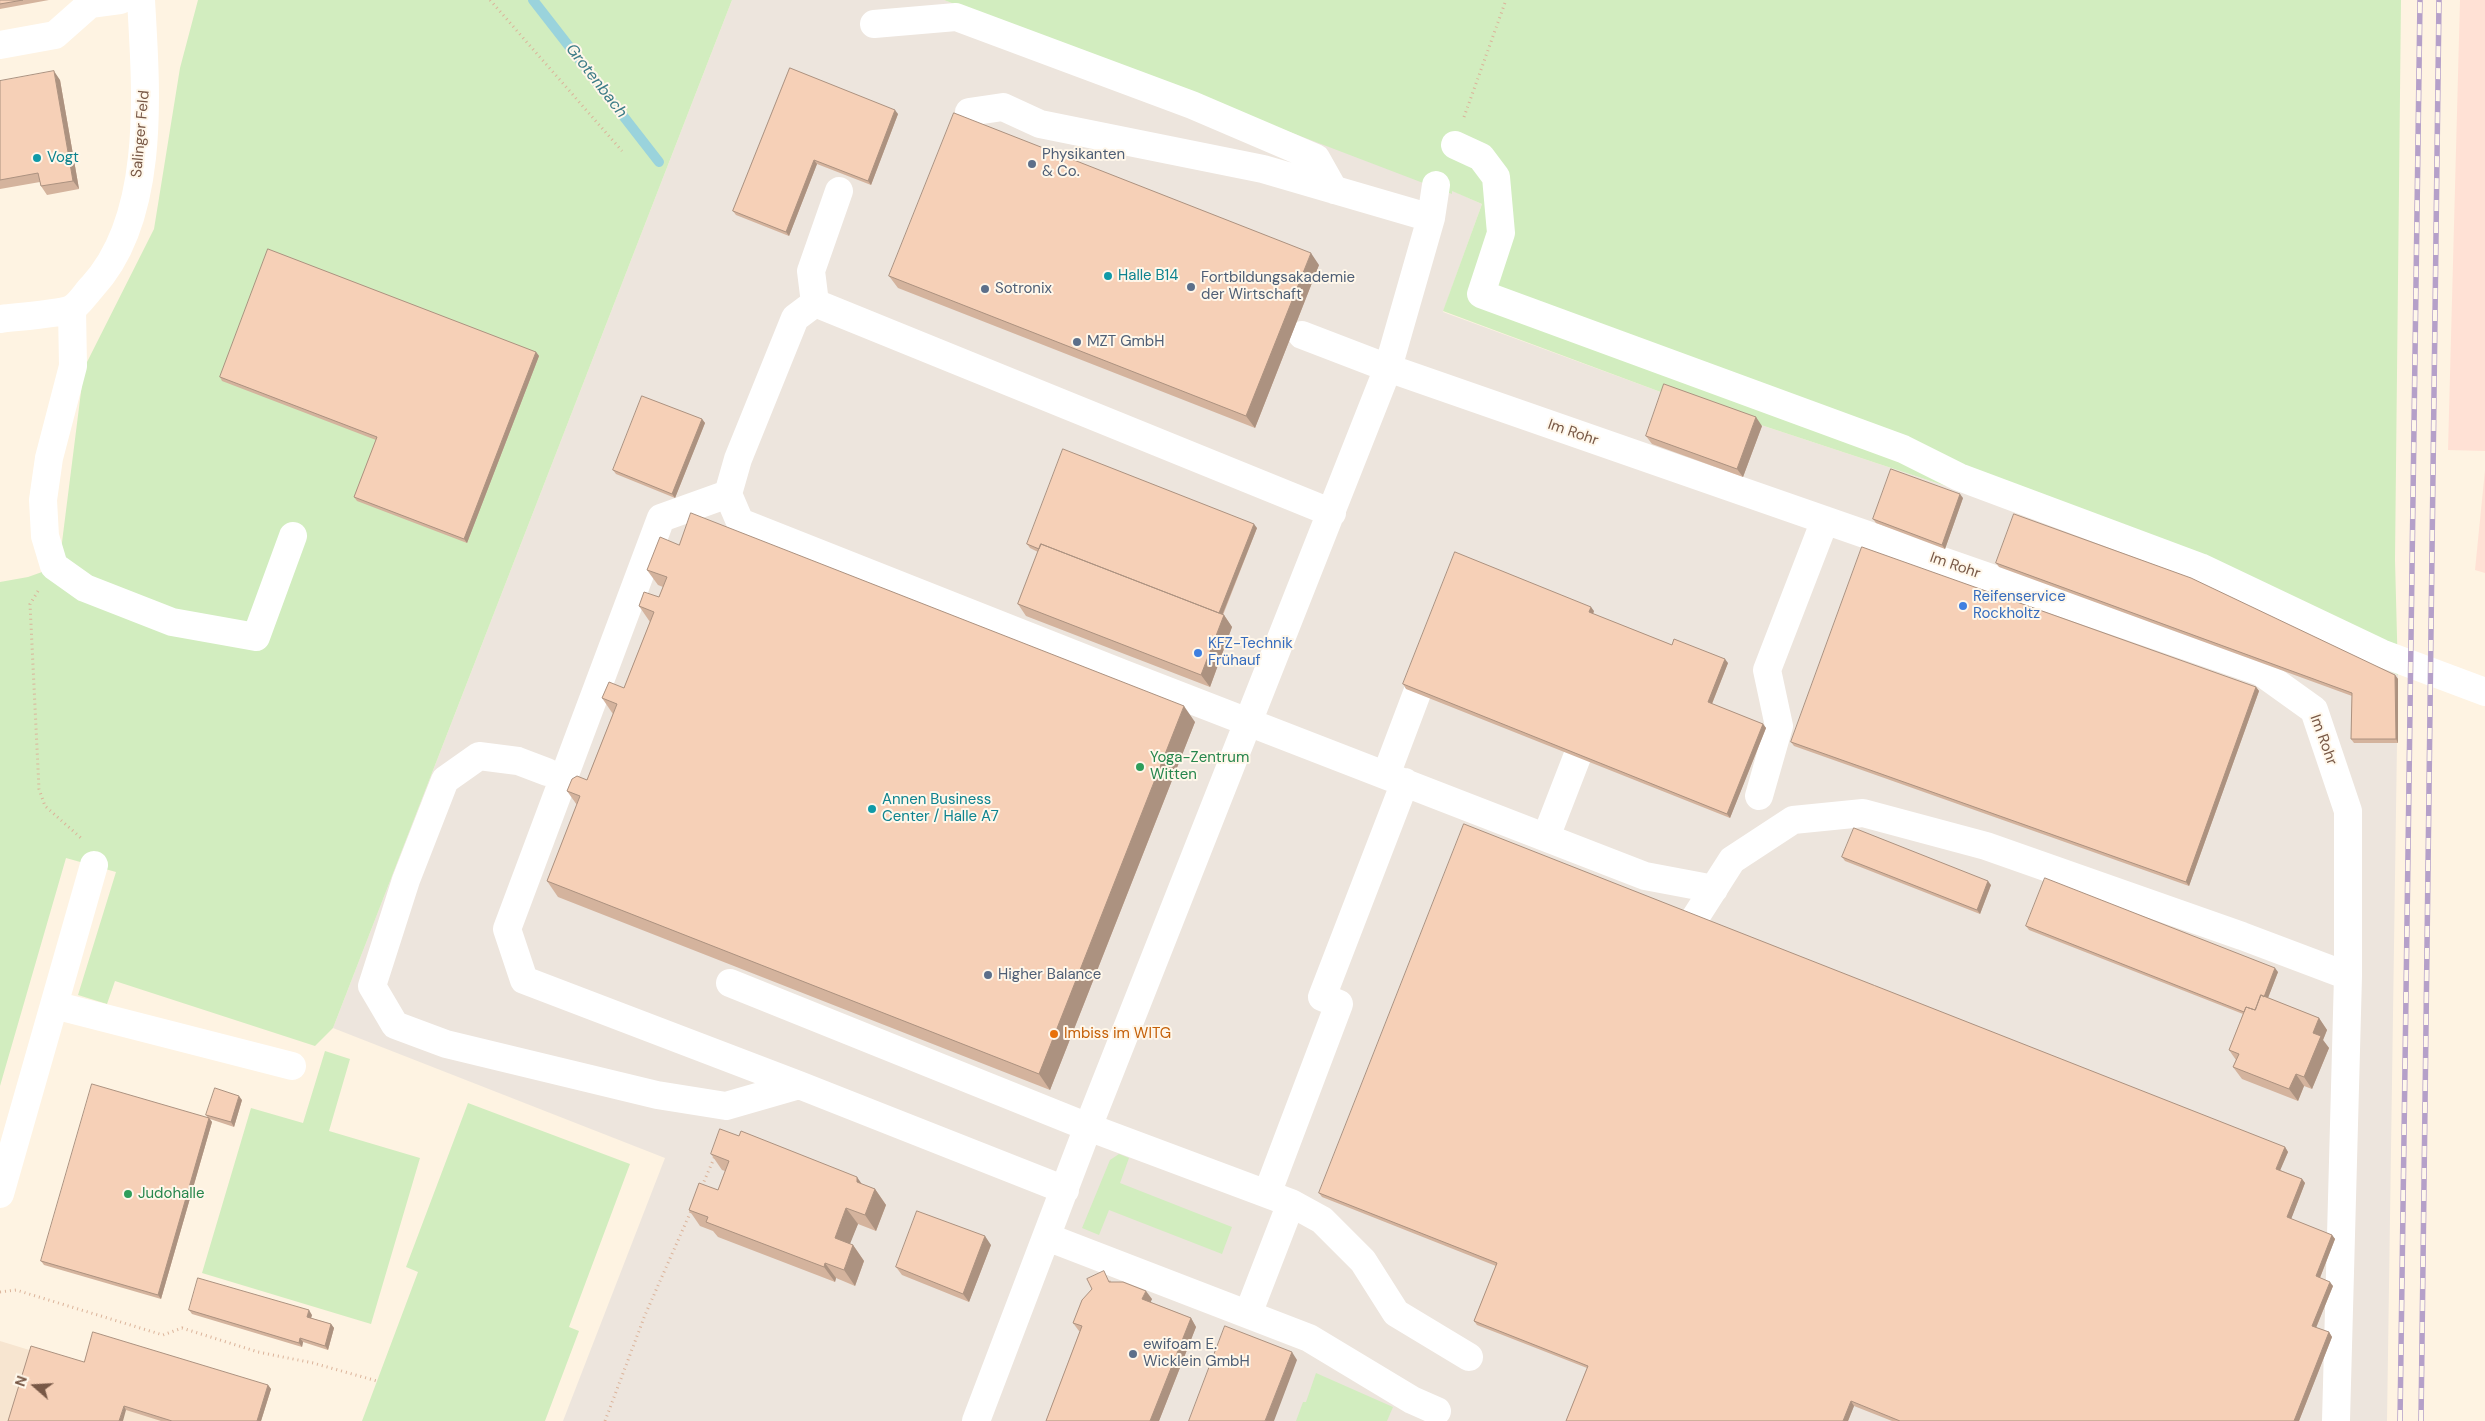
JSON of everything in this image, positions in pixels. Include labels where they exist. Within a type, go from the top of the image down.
[{"type":"street","points":[[0,46],[55,35],[90,4],[120,0]]},
{"type":"street","name":"Salinger Feld","points":[[72,309],[99,279],[123,240],[141,168],[146,83],[140,0]]},
{"type":"street","points":[[874,24],[956,17],[1192,105],[1316,158],[1334,190]]},
{"type":"street","points":[[969,112],[1003,107],[1040,124],[1263,169],[1432,218]]},
{"type":"street","points":[[1454,145],[1481,157],[1496,177],[1501,233],[1481,294],[1903,449],[1959,477],[2200,567],[2381,653],[2485,692]]},
{"type":"street","points":[[976,1421],[1088,1127],[1388,368],[1432,218],[1436,185]]},
{"type":"street","points":[[815,303],[811,271],[839,191]]},
{"type":"street","points":[[815,303],[795,318],[738,458],[728,494],[740,522],[1124,674],[1645,876],[1714,889]]},
{"type":"street","points":[[815,303],[1332,513]]},
{"type":"street","points":[[0,319],[72,309],[72,366],[49,458],[43,500],[46,536],[54,566],[85,588],[172,622],[256,637],[293,536]]},
{"type":"street","name":"Im Rohr","points":[[1302,336],[1388,368],[2261,672],[2314,710],[2348,811],[2348,976],[2336,1421]]},
{"type":"street","points":[[728,494],[661,518],[507,929],[524,980],[1065,1190]]},
{"type":"street","points":[[1759,796],[1779,726],[1767,670],[1825,520]]},
{"type":"street","points":[[1248,1314],[1279,1198],[1339,1004],[1322,997],[1395,778],[1417,693]]},
{"type":"street","points":[[547,772],[518,761],[479,756],[446,780],[406,880],[372,986],[395,1026],[446,1044],[657,1095],[726,1106],[798,1085]]},
{"type":"street","points":[[1546,837],[1577,757]]},
{"type":"street","points":[[1695,918],[1732,860],[1793,820],[1863,813],[1986,846],[2242,936],[2348,976]]},
{"type":"street","points":[[0,1194],[94,865]]},
{"type":"street","points":[[730,983],[1088,1127],[1279,1198],[1322,1220],[1363,1261],[1396,1313],[1469,1357]]},
{"type":"street","points":[[54,1005],[292,1066]]},
{"type":"street","points":[[1047,1237],[1309,1338],[1412,1400],[1437,1411]]},
{"type":"path","points":[[490,0],[622,151]]},
{"type":"path","points":[[1454,145],[1506,0]]},
{"type":"path","points":[[54,566],[30,604],[39,789],[45,806],[93,848],[94,865]]},
{"type":"path","points":[[699,1193],[718,1149],[726,1106]]},
{"type":"path","points":[[605,1421],[645,1316],[691,1210]]},
{"type":"path","points":[[0,1292],[16,1290],[163,1335],[182,1328],[258,1352],[313,1363],[377,1381]]},
{"type":"shaded area","points":[[732,0],[944,0],[1452,193],[1451,190],[1482,204],[1443,312],[1658,391],[1961,491],[2194,573],[2398,675],[2387,1421],[563,1421],[665,1158],[333,1028]]},
{"type":"shaded area","points":[[2460,0],[2485,0],[2485,451],[2448,450]]},
{"type":"shaded area","points":[[2485,470],[2485,573],[2475,570]]},
{"type":"shaded area","points":[[0,1341],[261,1421],[0,1421]]},
{"type":"green space","points":[[198,0],[732,0],[333,1028],[315,1046],[115,981],[107,1004],[78,995],[116,872],[66,858],[0,1086],[0,582],[28,577],[59,566],[84,368],[154,229],[180,68]]},
{"type":"green space","points":[[944,0],[2401,0],[2395,560],[2398,675],[2194,573],[1961,491],[1658,391],[1443,311],[1482,204],[1452,191],[1452,194]]},
{"type":"green space","points":[[325,1051],[350,1059],[329,1131],[420,1158],[371,1324],[202,1273],[251,1108],[303,1123]]},
{"type":"green space","points":[[468,1103],[630,1164],[569,1327],[579,1331],[545,1421],[362,1421],[418,1272],[406,1267]]},
{"type":"green space","points":[[1119,1154],[1129,1158],[1120,1183],[1232,1227],[1222,1254],[1109,1210],[1099,1235],[1082,1228],[1110,1160]]},
{"type":"green space","points":[[1316,1373],[1393,1407],[1387,1421],[1296,1421],[1303,1402],[1306,1402]]},
{"type":"building","points":[[0,0],[23,0],[0,4]]},
{"type":"building","points":[[790,68],[895,110],[868,181],[814,160],[786,232],[733,211]]},
{"type":"building","name":"Vogt","points":[[54,71],[73,181],[41,186],[38,173],[0,180],[0,81]]},
{"type":"building","name":"Halle B14","points":[[954,113],[1311,253],[1246,416],[889,276]]},
{"type":"building","points":[[268,249],[536,352],[464,539],[354,497],[377,437],[220,377]]},
{"type":"building","points":[[1664,384],[1756,417],[1737,469],[1646,436]]},
{"type":"building","points":[[642,396],[702,419],[672,494],[613,470]]},
{"type":"building","points":[[1063,449],[1254,524],[1219,613],[1041,544],[1039,549],[1027,544]]},
{"type":"building","points":[[1891,469],[1960,494],[1942,545],[1873,519]]},
{"type":"building","name":"Annen Business Center / Halle A7","points":[[691,513],[1184,706],[1039,1074],[547,881],[580,796],[567,791],[572,779],[577,776],[587,780],[617,704],[602,698],[609,682],[624,688],[654,612],[639,606],[644,592],[659,597],[667,577],[647,570],[660,537],[679,545]]},
{"type":"building","points":[[2014,514],[2191,578],[2395,675],[2396,739],[2351,739],[2352,693],[1996,563]]},
{"type":"building","points":[[1041,544],[1224,615],[1201,675],[1018,604]]},
{"type":"building","points":[[1862,547],[2256,687],[2186,882],[1791,742]]},
{"type":"building","points":[[1455,552],[1591,607],[1589,612],[1672,645],[1674,639],[1725,659],[1708,702],[1763,724],[1727,814],[1403,684]]},
{"type":"building","points":[[1464,824],[2285,1147],[2276,1169],[2302,1179],[2287,1217],[2332,1235],[2316,1276],[2330,1282],[2312,1326],[2329,1332],[2294,1421],[1900,1421],[1851,1401],[1843,1421],[1566,1421],[1588,1366],[1474,1321],[1497,1263],[1319,1193]]},
{"type":"building","points":[[1854,828],[1988,881],[1977,910],[1842,857]]},
{"type":"building","points":[[2045,878],[2275,968],[2264,997],[2261,995],[2255,1010],[2246,1007],[2244,1012],[2026,926]]},
{"type":"building","points":[[2261,995],[2319,1018],[2313,1033],[2321,1036],[2304,1077],[2296,1074],[2289,1089],[2233,1067],[2239,1054],[2229,1050],[2246,1007],[2255,1010]]},
{"type":"building","name":"Judohalle","points":[[92,1084],[209,1118],[158,1295],[41,1261]]},
{"type":"building","points":[[215,1088],[239,1096],[231,1122],[206,1115]]},
{"type":"building","points":[[720,1129],[739,1136],[741,1131],[857,1177],[857,1182],[875,1189],[865,1215],[846,1208],[835,1238],[853,1245],[844,1270],[825,1263],[824,1267],[706,1222],[708,1217],[689,1210],[699,1183],[718,1190],[729,1161],[711,1154]]},
{"type":"building","points":[[917,1211],[985,1236],[963,1294],[896,1267]]},
{"type":"building","name":"ewifoam E. Wicklein GmbH","points":[[1104,1271],[1109,1282],[1123,1282],[1146,1291],[1142,1299],[1191,1318],[1150,1421],[1046,1421],[1082,1326],[1073,1323],[1082,1300],[1092,1289],[1087,1279]]},
{"type":"building","points":[[198,1278],[309,1310],[307,1317],[331,1324],[325,1346],[300,1338],[299,1343],[189,1310]]},
{"type":"building","points":[[1225,1326],[1292,1352],[1265,1421],[1189,1421]]},
{"type":"building","points":[[93,1332],[268,1385],[257,1421],[172,1421],[124,1406],[119,1421],[8,1421],[31,1346],[84,1362]]},
{"type":"waterway","name":"Grotenbach","points":[[533,0],[659,162]]},
{"type":"railway","points":[[2400,1421],[2420,0]]},
{"type":"railway","points":[[2421,1421],[2439,0]]},
{"type":"place","name":"Vogt","points":[[37,158]]},
{"type":"place","name":"Physikanten & Co.","points":[[1032,164]]},
{"type":"place","name":"Halle B14","points":[[1108,276]]},
{"type":"place","name":"Fortbildungsakademie der Wirtschaft","points":[[1191,287]]},
{"type":"place","name":"Sotronix","points":[[985,289]]},
{"type":"place","name":"MZT GmbH","points":[[1077,342]]},
{"type":"place","name":"Reifenservice Rockholtz","points":[[1963,606]]},
{"type":"place","name":"KFZ-Technik Frühauf","points":[[1198,653]]},
{"type":"place","name":"Yoga-Zentrum Witten","points":[[1140,767]]},
{"type":"place","name":"Annen Business Center / Halle A7","points":[[872,809]]},
{"type":"place","name":"Higher Balance","points":[[988,975]]},
{"type":"place","name":"Imbiss im WITG","points":[[1054,1034]]},
{"type":"place","name":"Judohalle","points":[[128,1194]]},
{"type":"place","name":"ewifoam E. Wicklein GmbH","points":[[1133,1354]]}]
